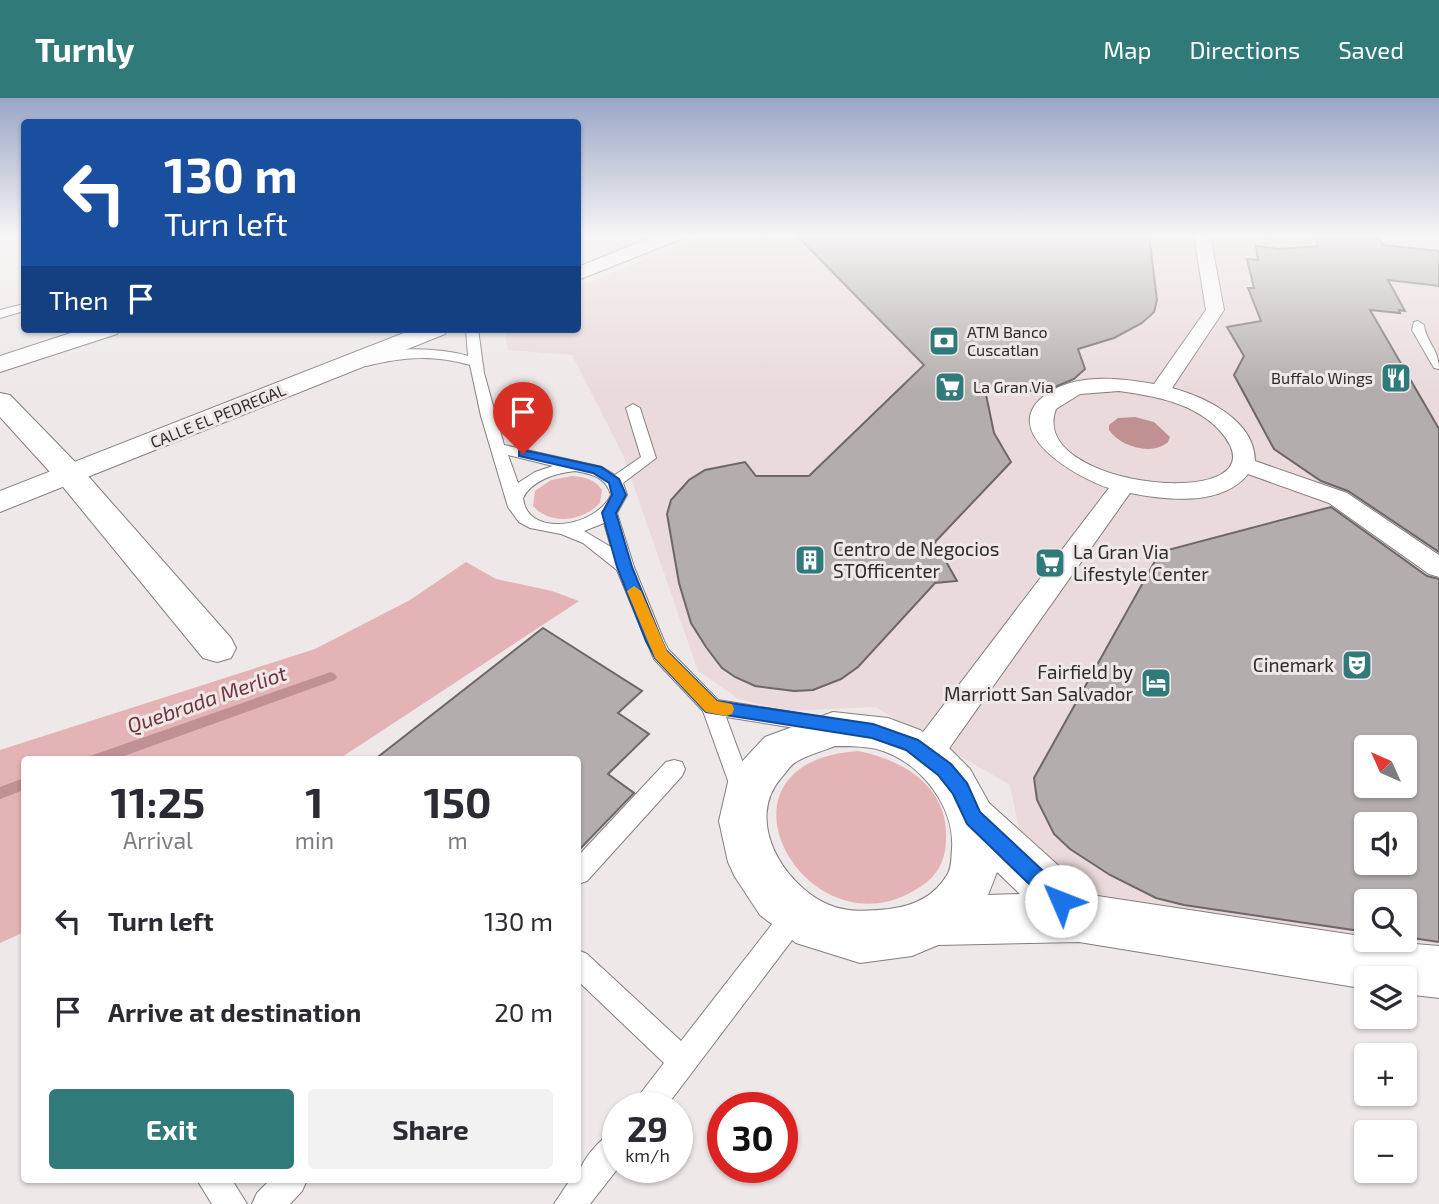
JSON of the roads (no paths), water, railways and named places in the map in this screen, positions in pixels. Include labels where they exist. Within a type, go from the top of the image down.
[{"type":"street","points":[[1159,392],[1216,310],[1212,287]]},
{"type":"street","points":[[0,364],[95,333]]},
{"type":"street","name":"CALLE EL PEDREGAL","points":[[0,502],[63,468],[385,333]]},
{"type":"street","name":"CALLE EL PEDREGAL","points":[[0,483],[63,468],[426,333]]},
{"type":"street","points":[[1119,385],[1159,392],[1192,403],[1225,424],[1239,440],[1244,457],[1231,478],[1197,490],[1167,491],[1124,484],[1083,468],[1059,452],[1045,433],[1042,416],[1044,409],[1056,397],[1090,386],[1119,385]]},
{"type":"street","points":[[0,401],[63,468],[218,649]]},
{"type":"street","points":[[1242,464],[1338,498],[1439,568]]},
{"type":"street","points":[[926,754],[1124,484]]},
{"type":"street","points":[[848,729],[889,735],[926,754],[945,770],[961,789],[973,818],[977,848],[971,878],[954,905],[936,920],[895,936],[867,937],[830,931],[796,914],[763,884],[751,863],[743,833],[745,797],[762,765],[784,746],[811,733],[848,729]]},
{"type":"street","points":[[973,818],[1079,918]]},
{"type":"street","points":[[936,920],[1079,918],[1305,955],[1439,972]]},
{"type":"lane","points":[[0,314],[21,308]]},
{"type":"lane","points":[[1418,325],[1418,330],[1439,365]]},
{"type":"lane","points":[[472,333],[474,362],[497,447],[517,507],[525,518],[541,526],[562,529],[589,539],[625,567]]},
{"type":"lane","points":[[337,368],[423,351],[444,352],[474,362]]},
{"type":"lane","points":[[615,482],[649,458],[633,408]]},
{"type":"lane","points":[[497,447],[597,470],[615,482],[619,495],[609,513],[589,524],[562,529]]},
{"type":"lane","points":[[516,501],[521,488],[534,477],[551,470],[575,466]]},
{"type":"lane","points":[[609,513],[625,567],[661,654],[712,707],[745,797]]},
{"type":"lane","points":[[712,707],[848,729]]},
{"type":"lane","points":[[581,870],[674,769]]},
{"type":"lane","points":[[660,1092],[796,914]]},
{"type":"lane","points":[[581,966],[683,1062]]},
{"type":"lane","points":[[570,1204],[602,1164]]},
{"type":"lane","points":[[216,1183],[231,1204]]},
{"type":"lane","points":[[268,1204],[288,1183]]},
{"type":"waterway","name":"Quebrada Merliot","points":[[106,756],[331,677]]},
{"type":"waterway","name":"Quebrada Merliot","points":[[0,793],[21,785]]},
{"type":"place","name":"ATM Banco Cuscatlan","points":[[944,341]]},
{"type":"place","name":"Buffalo Wings","points":[[1396,378]]},
{"type":"place","name":"La Gran Via","points":[[950,387]]},
{"type":"place","name":"Centro de Negocios STOfficenter","points":[[810,560]]},
{"type":"place","name":"La Gran Via Lifestyle Center","points":[[1050,563]]},
{"type":"place","name":"Cinemark","points":[[1357,665]]},
{"type":"place","name":"Fairfield by Marriott San Salvador","points":[[1156,683]]}]
